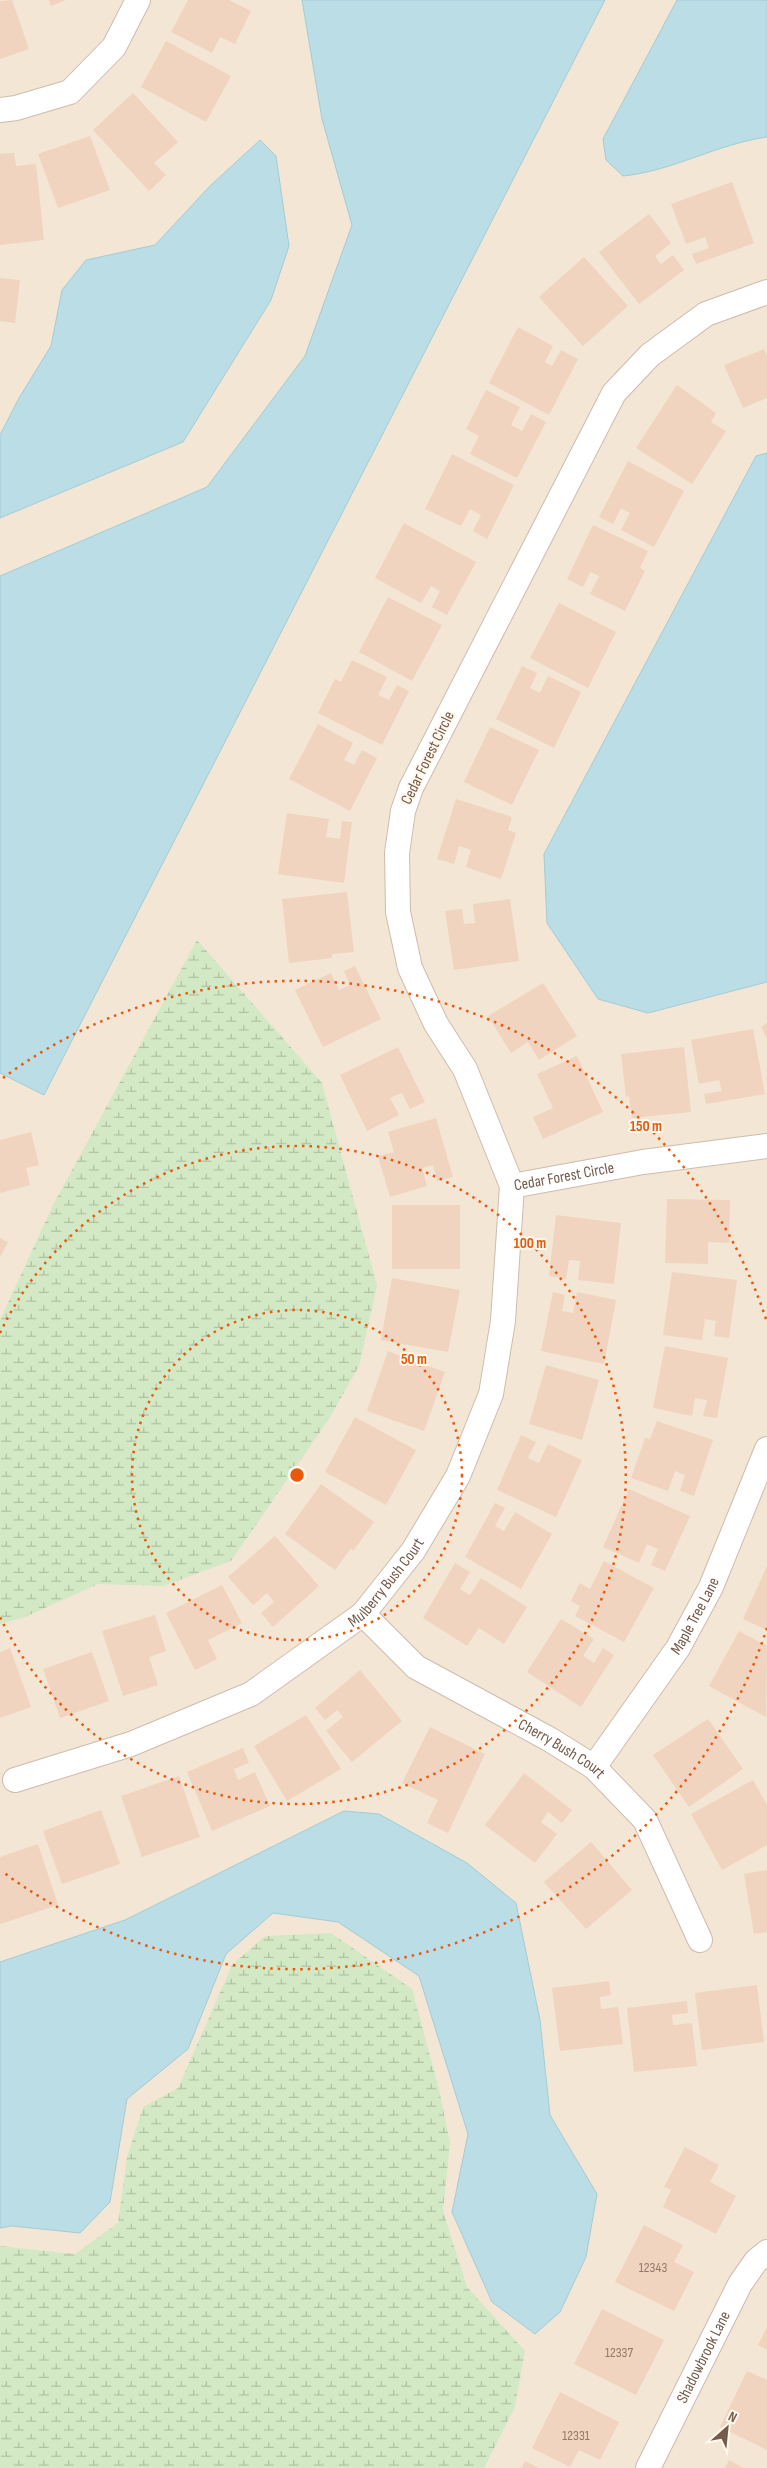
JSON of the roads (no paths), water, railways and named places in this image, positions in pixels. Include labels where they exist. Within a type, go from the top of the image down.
[{"type":"street","points":[[0,110],[16,108],[70,92],[114,47],[138,0]]},
{"type":"street","name":"Cedar Forest Circle","points":[[767,292],[706,314],[650,355],[614,393],[412,788],[403,811],[397,853],[398,912],[410,968],[436,1024],[465,1070],[512,1186],[643,1162],[767,1146]]},
{"type":"street","name":"Mulberry Bush Court","points":[[15,1780],[131,1744],[251,1694],[363,1614],[413,1551],[458,1476],[492,1394],[503,1322],[512,1186]]},
{"type":"street","name":"Maple Tree Lane","points":[[594,1767],[678,1648],[711,1587],[767,1449]]},
{"type":"street","name":"Cherry Bush Court","points":[[363,1614],[416,1667],[548,1739],[594,1767],[645,1820],[700,1940]]},
{"type":"street","name":"Shadowbrook Lane","points":[[648,2468],[740,2284],[756,2261],[767,2252]]},
{"type":"water","points":[[302,0],[605,0],[44,1095],[0,1073],[0,576],[207,487],[305,356],[352,225],[322,119]]},
{"type":"water","points":[[677,0],[767,0],[767,137],[730,145],[660,169],[623,176],[606,160],[603,139]]},
{"type":"water","points":[[260,140],[276,156],[289,246],[271,300],[183,442],[0,518],[0,435],[19,398],[51,346],[62,290],[86,260],[155,245],[210,186]]},
{"type":"water","points":[[767,453],[767,982],[648,1013],[598,999],[547,923],[544,854],[756,456]]},
{"type":"water","points":[[344,1811],[379,1814],[467,1863],[516,1903],[540,2020],[550,2115],[597,2194],[586,2257],[560,2312],[535,2334],[492,2302],[452,2212],[468,2134],[419,1976],[338,1922],[273,1913],[226,1954],[188,2049],[127,2099],[110,2202],[80,2233],[12,2226],[0,2228],[0,1962],[125,1920]]}]
